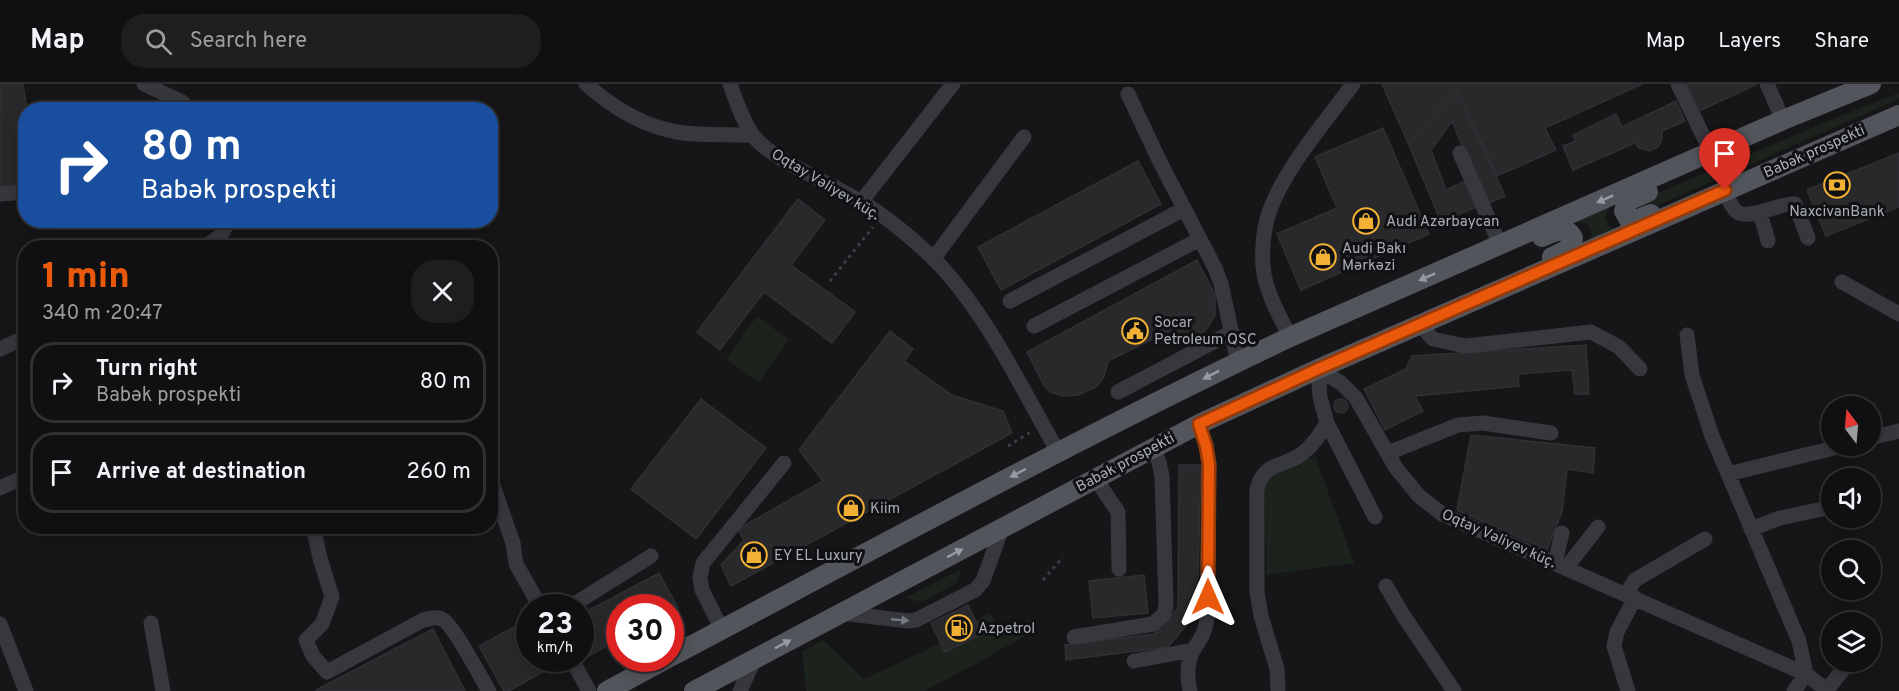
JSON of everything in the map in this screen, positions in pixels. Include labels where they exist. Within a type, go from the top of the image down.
[{"type":"main road","points":[[684,650],[1058,452],[1290,337],[1783,120],[1871,84]]},
{"type":"main road","points":[[1812,152],[1728,181],[1641,219],[1629,220],[1624,211],[1628,201],[1638,196],[1828,115],[1878,84]]},
{"type":"main road","name":"Babək prospekti","points":[[694,691],[1199,424],[1318,369],[1899,115]]},
{"type":"main road","points":[[1422,324],[1489,284],[1562,253],[1573,243],[1573,238],[1568,231],[1562,230],[1492,257],[1463,261]]},
{"type":"main road","points":[[607,691],[643,672]]},
{"type":"street","points":[[144,84],[182,102]]},
{"type":"street","points":[[586,84],[620,110],[655,127],[677,132],[752,135]]},
{"type":"street","name":"Oqtay Vəliyev küç.","points":[[730,84],[739,110],[752,135],[764,147],[785,161],[861,202],[882,216],[933,259],[975,310],[1058,452]]},
{"type":"street","points":[[861,202],[953,84]]},
{"type":"street","points":[[1290,337],[1270,295],[1264,272],[1264,242],[1269,212],[1290,171],[1353,84]]},
{"type":"street","points":[[1678,84],[1712,152]]},
{"type":"street","points":[[1767,84],[1783,120]]},
{"type":"street","points":[[1128,94],[1216,270],[1238,362]]},
{"type":"street","points":[[933,259],[1024,137]]},
{"type":"street","points":[[1460,153],[1500,245]]},
{"type":"street","points":[[1725,190],[1736,211],[1742,215],[1788,203],[1796,204],[1808,238]]},
{"type":"street","points":[[0,194],[18,193]]},
{"type":"street","points":[[1010,301],[1184,209]]},
{"type":"street","points":[[1760,212],[1768,241]]},
{"type":"street","points":[[214,240],[226,228]]},
{"type":"street","points":[[1034,326],[1200,239]]},
{"type":"street","points":[[1842,282],[1899,314]]},
{"type":"street","points":[[1422,324],[1433,339],[1465,346],[1591,332],[1619,347],[1640,369]]},
{"type":"street","points":[[1118,392],[1232,332]]},
{"type":"street","points":[[1687,335],[1694,384],[1712,436],[1799,641],[1806,674],[1794,691]]},
{"type":"street","points":[[0,349],[18,341]]},
{"type":"street","points":[[1318,369],[1320,397],[1327,423],[1375,517]]},
{"type":"street","name":"Oqtay Vəliyev küç.","points":[[1318,369],[1341,383],[1356,398],[1396,468],[1419,496],[1442,514],[1806,674],[1827,690]]},
{"type":"street","points":[[1278,691],[1277,669],[1261,616],[1257,592],[1257,490],[1260,478],[1268,469],[1302,454],[1318,439],[1327,423]]},
{"type":"street","points":[[1388,453],[1458,425],[1483,423],[1551,433]]},
{"type":"street","points":[[1190,691],[1188,664],[1205,632],[1207,619],[1209,464],[1199,424]]},
{"type":"street","points":[[1881,435],[1899,431]]},
{"type":"street","points":[[1074,637],[1153,624],[1164,614],[1166,606],[1162,476],[1153,448]]},
{"type":"street","points":[[1728,474],[1821,451]]},
{"type":"street","points":[[722,630],[702,590],[700,578],[703,563],[784,463]]},
{"type":"street","points":[[1095,478],[1118,512],[1119,569]]},
{"type":"street","points":[[0,489],[18,480]]},
{"type":"street","points":[[498,500],[513,543],[516,564],[533,594]]},
{"type":"street","points":[[1751,529],[1780,518],[1821,509]]},
{"type":"street","points":[[1560,566],[1598,527]]},
{"type":"street","points":[[842,613],[916,620],[975,590],[983,581],[1002,528]]},
{"type":"street","points":[[1560,566],[1562,533]]},
{"type":"street","points":[[316,534],[332,597],[322,624],[306,640],[313,656],[327,672],[423,620],[436,617],[445,620],[453,631],[489,691]]},
{"type":"street","points":[[1628,691],[1614,646],[1635,580],[1705,539]]},
{"type":"street","points":[[590,594],[651,556]]},
{"type":"street","points":[[1386,586],[1402,615],[1454,691]]},
{"type":"street","points":[[152,623],[163,691]]},
{"type":"street","points":[[0,624],[26,691]]},
{"type":"street","points":[[1134,661],[1193,651]]},
{"type":"street","points":[[740,691],[754,660]]},
{"type":"street","points":[[579,672],[589,691]]},
{"type":"street","points":[[1827,690],[1841,672]]},
{"type":"path","points":[[830,281],[882,216]]},
{"type":"path","points":[[1008,446],[1033,430]]},
{"type":"path","points":[[1043,580],[1063,557]]},
{"type":"shaded area","points":[[1899,93],[1899,99],[1647,210],[1640,210],[1638,205],[1644,199]]},
{"type":"shaded area","points":[[1609,208],[1605,217],[1609,227],[1620,232],[1589,245],[1592,234],[1588,224],[1576,221]]},
{"type":"shaded area","points":[[757,316],[789,340],[759,382],[726,359]]},
{"type":"shaded area","points":[[1315,456],[1354,563],[1266,575],[1265,488],[1272,476]]},
{"type":"shaded area","points":[[961,569],[957,583],[922,602],[905,598]]},
{"type":"shaded area","points":[[990,613],[1002,635],[1029,620],[1037,629],[924,691],[806,691],[802,652],[823,640],[864,679],[941,643],[945,652],[982,634],[976,621]]},
{"type":"building","points":[[0,84],[23,84],[26,102],[18,102],[18,186],[0,188]]},
{"type":"building","points":[[1382,84],[1642,84],[1545,128],[1556,150],[1497,176],[1457,91],[1408,143]]},
{"type":"building","points":[[1681,84],[1757,84],[1695,113]]},
{"type":"building","points":[[1457,91],[1505,196],[1486,204],[1452,121],[1431,150],[1446,190],[1467,180],[1478,206],[1441,222],[1408,143]]},
{"type":"building","points":[[1676,101],[1685,121],[1662,131],[1662,140],[1658,147],[1650,151],[1639,148],[1635,143],[1573,170],[1563,146],[1576,141],[1573,135],[1616,114],[1622,127]]},
{"type":"building","name":"Audi Azərbaycan","points":[[1383,128],[1429,234],[1301,290],[1277,234],[1337,208],[1315,157]]},
{"type":"building","points":[[1899,153],[1899,207],[1826,236],[1807,190]]},
{"type":"building","points":[[1138,161],[1161,204],[1001,290],[978,247]]},
{"type":"building","points":[[798,199],[825,220],[791,265],[855,312],[832,343],[764,292],[720,350],[697,332]]},
{"type":"building","name":"Socar Petroleum QSC","points":[[1197,260],[1215,295],[1215,315],[1200,335],[1173,343],[1156,337],[1108,361],[1104,377],[1096,387],[1078,395],[1063,396],[1051,392],[1044,386],[1027,352]]},
{"type":"building","points":[[890,331],[913,349],[904,361],[952,395],[1003,411],[1012,433],[731,586],[721,565],[744,540],[738,529],[823,481],[799,450]]},
{"type":"building","points":[[1586,345],[1589,394],[1575,394],[1572,370],[1518,374],[1519,386],[1415,396],[1423,411],[1385,430],[1364,389],[1406,369],[1412,356]]},
{"type":"building","points":[[701,399],[766,448],[696,539],[631,489]]},
{"type":"building","points":[[1341,399],[1346,401],[1348,406],[1346,411],[1341,413],[1336,411],[1334,406],[1336,401]]},
{"type":"building","points":[[1471,435],[1595,448],[1593,473],[1567,469],[1562,512],[1547,550],[1457,510]]},
{"type":"building","points":[[1179,465],[1201,465],[1197,612],[1168,647],[1066,660],[1065,645],[1154,634],[1178,608]]},
{"type":"building","points":[[659,573],[670,594],[620,594]]},
{"type":"building","points":[[1144,575],[1148,613],[1093,618],[1089,581]]},
{"type":"building","points":[[606,601],[606,647],[594,653],[594,608]]},
{"type":"building","points":[[968,605],[982,634],[945,652],[931,623]]},
{"type":"building","points":[[516,626],[516,672],[542,672],[509,691],[504,691],[479,646]]},
{"type":"building","points":[[433,629],[465,691],[316,691],[316,690]]},
{"type":"place","name":"NaxcivanBank","points":[[1837,185]]},
{"type":"place","name":"Audi Azərbaycan","points":[[1366,221]]},
{"type":"place","name":"Audi Bakı Mərkəzi","points":[[1323,257]]},
{"type":"place","name":"Socar Petroleum QSC","points":[[1135,331]]},
{"type":"place","name":"Kiim","points":[[851,508]]},
{"type":"place","name":"EY EL Luxury","points":[[754,555]]},
{"type":"place","name":"Azpetrol","points":[[959,628]]},
{"type":"route","points":[[1208,597],[1209,464],[1199,424],[1318,369],[1725,190]]}]
